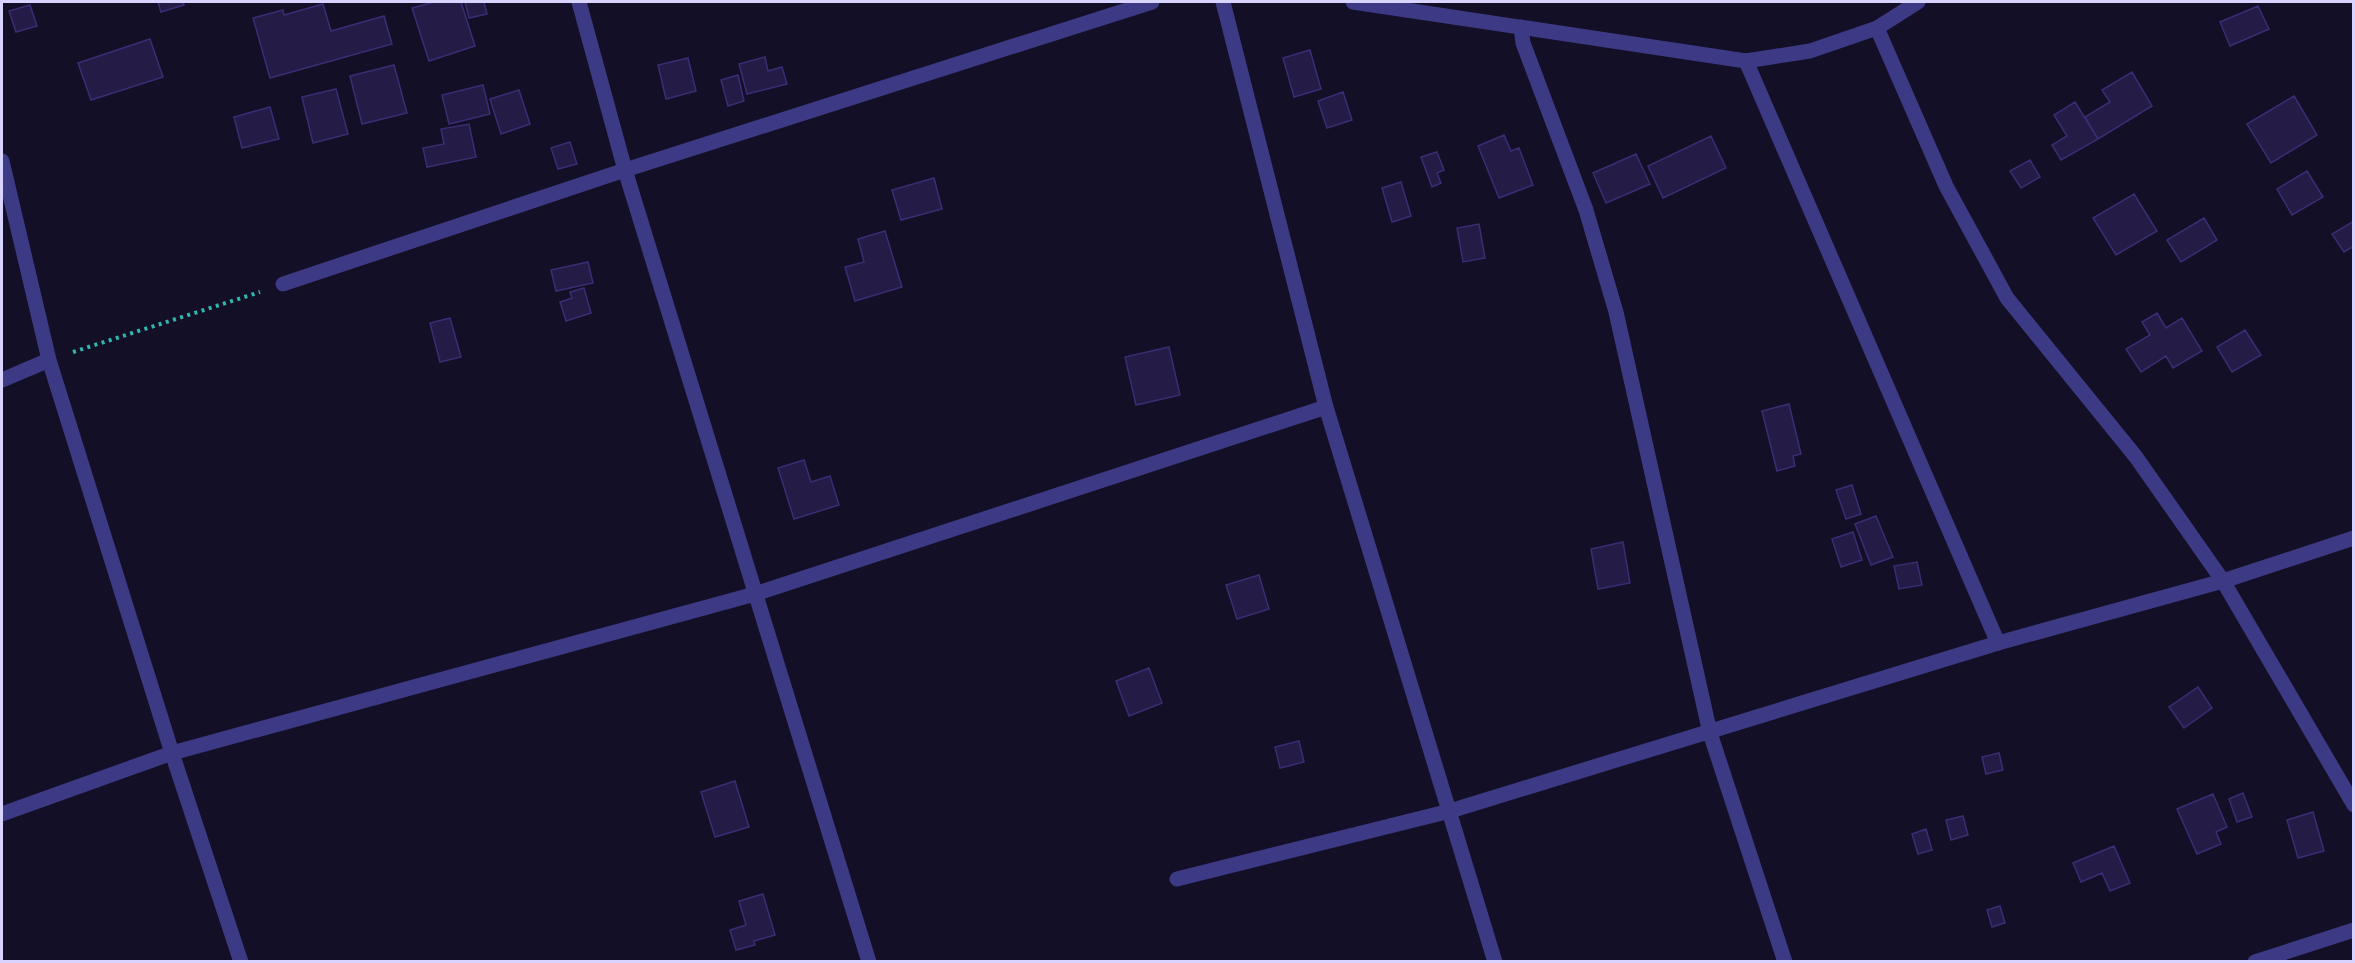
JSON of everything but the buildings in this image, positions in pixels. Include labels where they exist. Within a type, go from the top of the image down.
[{"type":"street","points":[[579,2],[625,170],[869,962]]},
{"type":"street","points":[[283,284],[625,170],[1152,2]]},
{"type":"street","points":[[1223,2],[1326,407],[1495,962]]},
{"type":"street","points":[[1353,2],[1746,61],[1810,51],[1877,28],[1918,2]]},
{"type":"street","points":[[1521,27],[1523,44],[1586,210],[1616,312],[1710,733],[1785,962]]},
{"type":"street","points":[[1877,28],[1946,186],[2007,298],[2136,457],[2223,581],[2354,805]]},
{"type":"street","points":[[1746,61],[1998,643]]},
{"type":"street","points":[[2,161],[49,360],[172,753],[241,962]]},
{"type":"street","points":[[2,380],[49,360]]},
{"type":"street","points":[[2,814],[172,753],[755,594],[1326,407]]},
{"type":"street","points":[[1177,879],[1450,811],[1998,643],[2223,581],[2354,538]]},
{"type":"street","points":[[2255,962],[2354,930]]},
{"type":"path","points":[[49,360],[283,284]]}]
